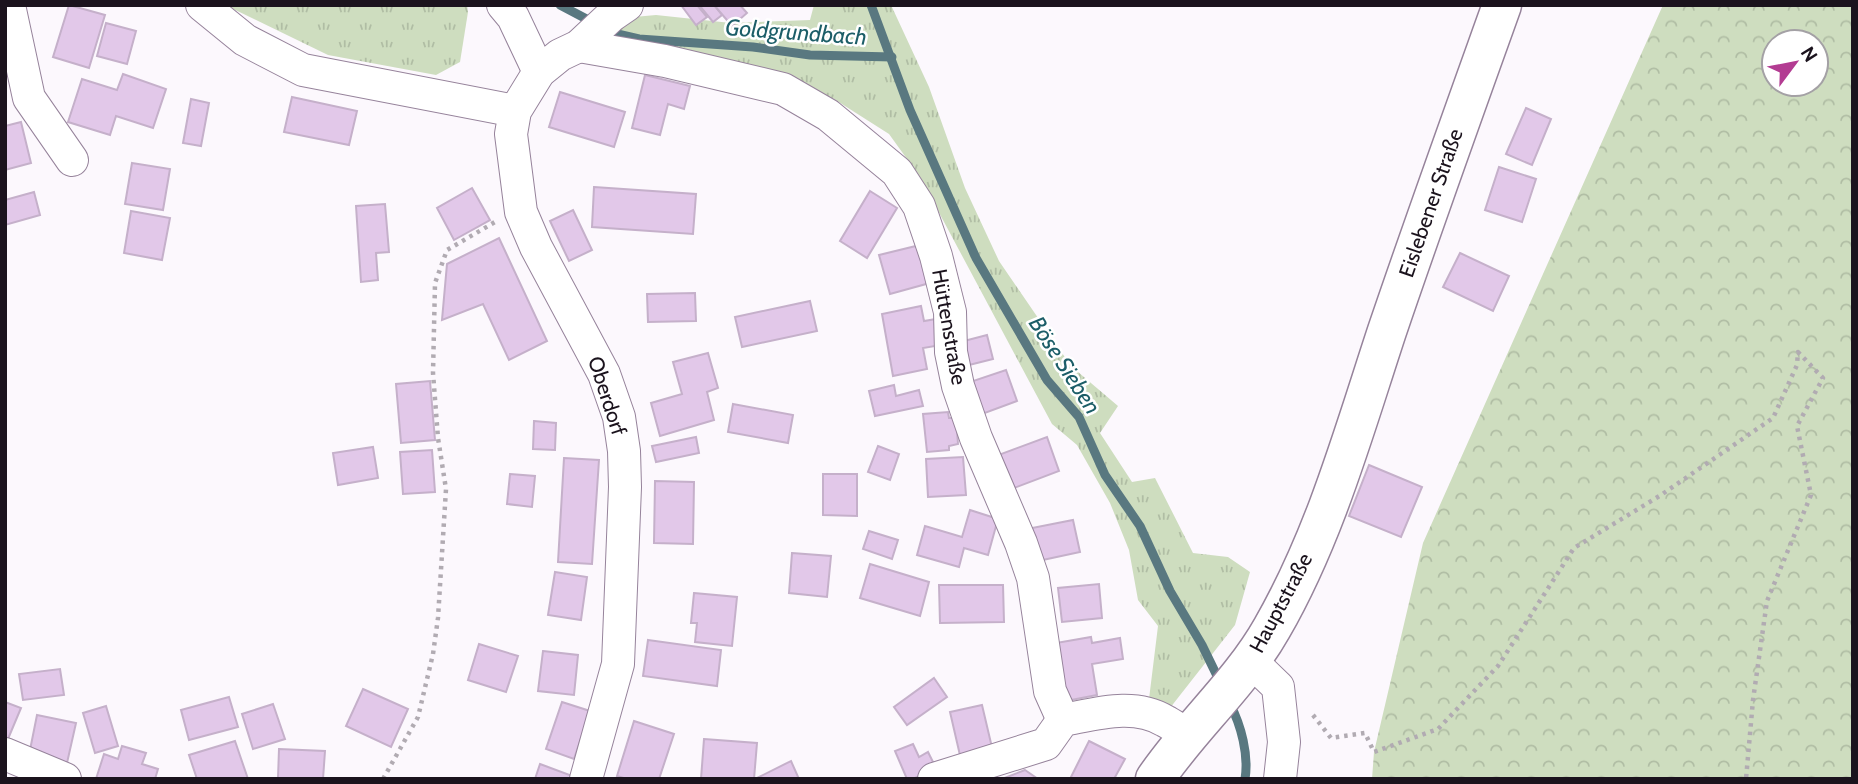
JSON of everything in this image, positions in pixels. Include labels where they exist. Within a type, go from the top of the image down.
[{"type":"main road","name":"Eislebener Straße","points":[[1364,402],[1425,219],[1502,5]]},
{"type":"main road","name":"Hauptstraße","points":[[1155,779],[1245,668],[1272,629],[1304,566],[1364,402]]},
{"type":"street","points":[[9,5],[29,98],[72,160]]},
{"type":"street","points":[[202,5],[245,40],[303,70],[515,111]]},
{"type":"street","points":[[503,5],[513,17],[539,72]]},
{"type":"street","points":[[579,46],[627,5]]},
{"type":"street","name":"Oberdorf","points":[[579,46],[560,55],[539,72],[515,111],[511,134],[521,212],[536,247],[604,373],[619,417],[624,451],[618,664],[586,779]]},
{"type":"street","name":"Hüttenstraße","points":[[579,46],[644,57],[783,89],[828,115],[897,172],[919,206],[936,256],[950,312],[951,352],[958,386],[976,438],[1033,578],[1050,691],[1063,720]]},
{"type":"street","points":[[1245,668],[1278,687],[1284,742],[1280,779]]},
{"type":"street","points":[[934,779],[1046,744],[1063,720],[1116,710],[1143,712],[1165,720],[1200,721]]},
{"type":"street","points":[[5,754],[65,779]]},
{"type":"path","points":[[383,779],[418,717],[438,618],[446,489],[438,438],[433,373],[435,283],[447,250],[506,216],[521,212]]},
{"type":"path","points":[[1308,709],[1331,738],[1365,733],[1374,752],[1438,729],[1498,666],[1574,548],[1661,495],[1773,418],[1797,365],[1798,352],[1823,378],[1797,426],[1811,495],[1767,601],[1746,779]]},
{"type":"green space","points":[[225,5],[467,5],[468,12],[460,62],[436,75],[328,55]]},
{"type":"green space","points":[[814,5],[891,5],[929,87],[965,188],[999,261],[1071,366],[1118,406],[1100,433],[1132,482],[1155,478],[1193,553],[1228,557],[1250,572],[1235,625],[1170,708],[1149,699],[1158,626],[1138,600],[1129,550],[1110,503],[1077,445],[1052,424],[920,177],[889,134],[834,99],[740,65],[608,40],[634,17],[656,15],[731,23],[810,20]]},
{"type":"green space","points":[[1663,5],[1853,5],[1853,779],[1372,779],[1374,752],[1423,543]]},
{"type":"building","points":[[69,5],[105,15],[89,68],[53,57]]},
{"type":"building","points":[[681,5],[697,5],[707,17],[696,25]]},
{"type":"building","points":[[699,5],[714,5],[722,15],[713,22]]},
{"type":"building","points":[[714,5],[740,5],[747,13],[732,26]]},
{"type":"building","points":[[106,23],[136,31],[127,64],[97,56]]},
{"type":"building","points":[[123,74],[166,89],[153,128],[116,116],[110,135],[68,122],[82,79],[117,90]]},
{"type":"building","points":[[645,75],[690,86],[684,109],[668,104],[660,135],[632,128]]},
{"type":"building","points":[[560,92],[625,112],[614,147],[549,127]]},
{"type":"building","points":[[292,97],[357,111],[349,145],[284,132]]},
{"type":"building","points":[[191,99],[209,103],[201,146],[183,143]]},
{"type":"building","points":[[1526,108],[1551,119],[1532,165],[1506,154]]},
{"type":"building","points":[[21,122],[31,163],[5,170],[5,126]]},
{"type":"building","points":[[132,163],[170,169],[163,210],[125,204]]},
{"type":"building","points":[[1499,167],[1536,179],[1522,222],[1485,210]]},
{"type":"building","points":[[594,187],[696,194],[693,234],[592,227]]},
{"type":"building","points":[[472,188],[490,220],[454,240],[437,208]]},
{"type":"building","points":[[870,191],[897,208],[867,258],[840,241]]},
{"type":"building","points":[[34,192],[40,215],[5,225],[5,200]]},
{"type":"building","points":[[385,204],[389,252],[376,253],[378,280],[361,282],[356,206]]},
{"type":"building","points":[[573,210],[592,250],[569,261],[550,221]]},
{"type":"building","points":[[131,211],[170,218],[162,260],[124,253]]},
{"type":"building","points":[[499,238],[547,341],[509,360],[483,304],[442,320],[447,264]]},
{"type":"building","points":[[920,245],[937,281],[890,294],[879,255]]},
{"type":"building","points":[[1460,253],[1509,276],[1493,311],[1443,287]]},
{"type":"building","points":[[695,293],[696,321],[648,322],[647,294]]},
{"type":"building","points":[[810,301],[817,331],[742,347],[735,317]]},
{"type":"building","points":[[921,306],[924,321],[942,318],[947,344],[923,348],[927,369],[893,376],[882,314]]},
{"type":"building","points":[[987,335],[993,359],[969,365],[964,341]]},
{"type":"building","points":[[708,353],[718,388],[707,392],[714,420],[660,436],[651,403],[682,394],[673,362]]},
{"type":"building","points":[[1006,370],[1017,401],[982,414],[970,382]]},
{"type":"building","points":[[430,381],[435,440],[401,443],[396,384]]},
{"type":"building","points":[[894,385],[896,396],[919,390],[923,406],[875,416],[869,391]]},
{"type":"building","points":[[733,404],[793,415],[788,443],[728,432]]},
{"type":"building","points":[[948,412],[949,418],[956,418],[958,444],[949,446],[949,450],[927,452],[923,414]]},
{"type":"building","points":[[534,421],[556,423],[555,450],[533,449]]},
{"type":"building","points":[[696,437],[699,453],[656,462],[652,446]]},
{"type":"building","points":[[1047,437],[1059,471],[1006,491],[993,457]]},
{"type":"building","points":[[878,446],[899,454],[890,480],[868,472]]},
{"type":"building","points":[[373,447],[378,478],[338,485],[333,453]]},
{"type":"building","points":[[432,450],[435,492],[403,494],[400,452]]},
{"type":"building","points":[[963,457],[966,495],[928,497],[926,459]]},
{"type":"building","points":[[564,458],[599,460],[592,564],[558,562]]},
{"type":"building","points":[[1369,465],[1422,487],[1401,537],[1349,516]]},
{"type":"building","points":[[510,474],[535,476],[532,507],[507,504]]},
{"type":"building","points":[[823,474],[857,474],[857,516],[823,515]]},
{"type":"building","points":[[655,481],[694,482],[693,544],[654,543]]},
{"type":"building","points":[[970,510],[998,519],[988,555],[964,548],[959,567],[917,555],[925,526],[962,537]]},
{"type":"building","points":[[1073,520],[1080,552],[1038,561],[1032,528]]},
{"type":"building","points":[[869,531],[898,540],[892,559],[863,549]]},
{"type":"building","points":[[792,553],[831,556],[827,597],[789,593]]},
{"type":"building","points":[[870,564],[929,582],[920,616],[860,598]]},
{"type":"building","points":[[555,572],[587,577],[581,620],[548,615]]},
{"type":"building","points":[[1099,584],[1102,618],[1062,622],[1058,588]]},
{"type":"building","points":[[939,585],[1003,585],[1004,622],[940,623]]},
{"type":"building","points":[[694,593],[737,597],[732,646],[695,642],[697,623],[691,623]]},
{"type":"building","points":[[1091,637],[1092,643],[1120,638],[1123,659],[1092,664],[1097,695],[1066,701],[1056,643]]},
{"type":"building","points":[[648,640],[721,650],[717,686],[643,676]]},
{"type":"building","points":[[479,644],[518,656],[506,692],[468,680]]},
{"type":"building","points":[[543,651],[578,655],[574,695],[538,691]]},
{"type":"building","points":[[60,669],[64,695],[23,700],[19,674]]},
{"type":"building","points":[[934,678],[947,697],[907,725],[894,707]]},
{"type":"building","points":[[363,689],[408,709],[391,747],[346,726]]},
{"type":"building","points":[[229,697],[238,727],[189,740],[181,710]]},
{"type":"building","points":[[5,702],[21,708],[5,746]]},
{"type":"building","points":[[562,702],[590,711],[574,759],[546,749]]},
{"type":"building","points":[[273,704],[285,739],[253,749],[242,714]]},
{"type":"building","points":[[982,705],[994,756],[962,764],[950,712]]},
{"type":"building","points":[[106,706],[118,746],[95,753],[83,713]]},
{"type":"building","points":[[37,715],[76,723],[67,763],[29,755]]},
{"type":"building","points":[[634,721],[674,734],[659,779],[627,779],[617,776]]},
{"type":"building","points":[[704,739],[757,743],[754,779],[701,779]]},
{"type":"building","points":[[235,741],[248,779],[197,779],[189,755]]},
{"type":"building","points":[[1089,741],[1125,759],[1114,779],[1070,779]]},
{"type":"building","points":[[913,744],[919,757],[928,752],[936,768],[913,779],[907,779],[895,751]]},
{"type":"building","points":[[122,746],[146,753],[142,764],[158,769],[155,779],[96,779],[104,754],[118,759]]},
{"type":"building","points":[[279,749],[325,751],[323,779],[278,778]]},
{"type":"building","points":[[791,761],[799,779],[755,779]]},
{"type":"building","points":[[540,764],[575,777],[535,779]]},
{"type":"building","points":[[1025,770],[1038,779],[1002,779]]},
{"type":"waterway","name":"Goldgrundbach","points":[[560,5],[596,24]]},
{"type":"waterway","name":"Böse Sieben","points":[[871,5],[910,110],[976,258],[1047,380],[1079,417],[1105,475],[1140,526],[1170,591],[1220,682]]},
{"type":"waterway","name":"Goldgrundbach","points":[[613,33],[639,39],[753,47],[810,55],[892,57]]},
{"type":"waterway","name":"Böse Sieben","points":[[1230,704],[1243,740],[1245,779]]}]
